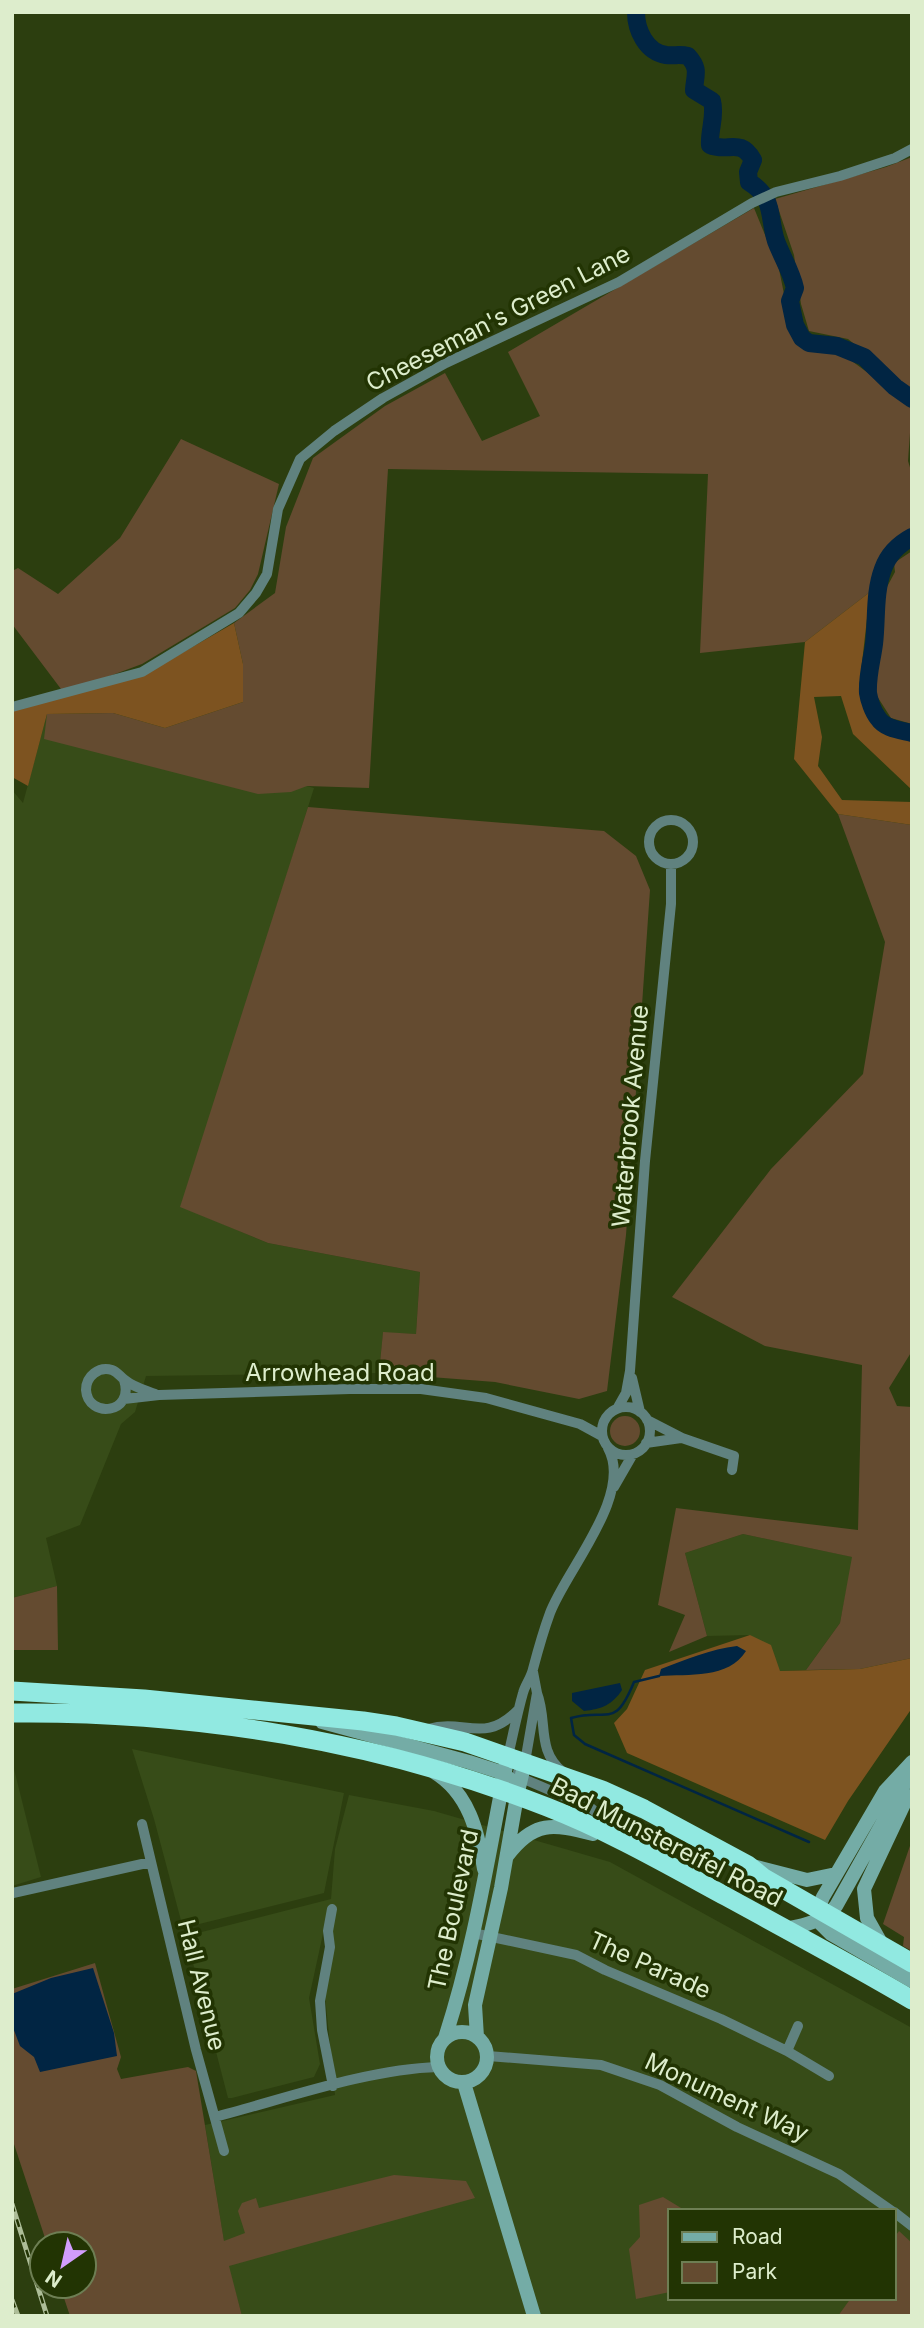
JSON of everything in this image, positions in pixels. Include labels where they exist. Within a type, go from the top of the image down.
[{"type":"highway","name":"Bad Munstereifel Road","points":[[12,1691],[144,1699],[363,1721],[421,1731],[627,1801],[748,1865],[821,1915],[882,1944],[912,1963]]},
{"type":"highway","name":"Bad Munstereifel Road","points":[[12,1713],[127,1717],[310,1739],[508,1787],[636,1849],[912,2000]]},
{"type":"street","name":"Cheeseman's Green Lane","points":[[12,707],[142,672],[239,613],[267,575],[278,509],[300,460],[314,445],[383,398],[436,369],[619,282],[752,203],[776,192],[840,176],[895,158],[912,149]]},
{"type":"street","points":[[672,820],[686,826],[691,832],[693,847],[685,859],[671,864],[664,863],[652,854],[649,840],[654,827],[672,820]]},
{"type":"street","name":"Waterbrook Avenue","points":[[617,1409],[626,1393],[630,1371],[645,1161],[671,904],[671,864]]},
{"type":"street","points":[[103,1369],[115,1371],[124,1380],[124,1399],[114,1408],[100,1408],[89,1400],[86,1387],[92,1375],[103,1369]]},
{"type":"street","name":"Waterbrook Avenue","points":[[630,1371],[636,1402],[643,1416]]},
{"type":"street","name":"Arrowhead Road","points":[[124,1380],[159,1395]]},
{"type":"street","name":"Arrowhead Road","points":[[124,1399],[159,1395],[421,1389],[486,1398],[580,1423],[602,1436]]},
{"type":"street","points":[[609,1497],[614,1464],[613,1456],[602,1436],[607,1417],[617,1409],[629,1408],[682,1438],[734,1455],[732,1469]]},
{"type":"street","points":[[508,1787],[518,1765],[519,1708],[523,1691],[533,1671],[540,1640],[552,1608],[591,1542],[609,1497],[633,1454],[646,1443],[650,1432],[643,1416]]},
{"type":"street","name":"Arrowhead Road","points":[[560,1418],[590,1420],[607,1417]]},
{"type":"street","points":[[646,1443],[682,1438]]},
{"type":"street","points":[[608,1448],[623,1455],[633,1454]]},
{"type":"street","points":[[533,1671],[542,1706],[543,1739],[550,1758],[558,1769],[574,1781]]},
{"type":"street","points":[[508,1787],[518,1765],[537,1693]]},
{"type":"street","points":[[421,1731],[440,1726],[487,1729],[507,1720],[519,1708]]},
{"type":"street","points":[[308,1717],[338,1728],[469,1762],[508,1787]]},
{"type":"street","points":[[785,1929],[821,1915],[842,1896],[905,1783],[911,1763]]},
{"type":"street","points":[[911,1763],[885,1791],[836,1874],[821,1915],[831,1934],[912,1981]]},
{"type":"street","points":[[518,1765],[591,1808],[636,1849]]},
{"type":"street","points":[[423,1766],[440,1776],[469,1810],[479,1841],[486,1881]]},
{"type":"street","points":[[882,1944],[867,1918],[864,1889],[904,1804],[905,1783]]},
{"type":"street","name":"The Boulevard","points":[[477,2037],[475,2005],[506,1857],[508,1787]]},
{"type":"street","name":"The Boulevard","points":[[445,2038],[457,2001],[508,1787]]},
{"type":"street","name":"Hall Avenue","points":[[142,1824],[196,2050],[224,2151]]},
{"type":"street","points":[[506,1857],[517,1842],[530,1831],[542,1826],[563,1826],[618,1840]]},
{"type":"street","points":[[13,1893],[151,1862]]},
{"type":"street","points":[[748,1865],[807,1880],[836,1874]]},
{"type":"street","points":[[332,1909],[328,1931],[330,1947],[320,2001],[322,2030],[333,2086]]},
{"type":"street","name":"The Parade","points":[[473,1933],[576,1955],[722,2019],[829,2076]]},
{"type":"street","points":[[787,2052],[797,2026]]},
{"type":"street","points":[[461,2032],[477,2037],[484,2043],[488,2056],[487,2065],[481,2075],[464,2083],[447,2078],[438,2067],[437,2055],[445,2038],[461,2032]]},
{"type":"street","name":"Monument Way","points":[[488,2056],[601,2065],[660,2085],[726,2121],[839,2174],[890,2209]]},
{"type":"street","points":[[215,2117],[366,2077],[438,2067]]},
{"type":"street","points":[[464,2083],[534,2316]]},
{"type":"street","name":"Monument Way","points":[[896,2213],[912,2226]]},
{"type":"shaded area","points":[[870,592],[859,689],[884,733],[912,741],[912,790],[853,734],[841,696],[814,697],[822,737],[818,766],[842,800],[912,802],[912,825],[838,814],[794,759],[805,642]]},
{"type":"shaded area","points":[[234,623],[243,664],[243,702],[165,728],[113,713],[47,714],[28,786],[12,777],[12,711],[142,676]]},
{"type":"shaded area","points":[[47,714],[314,788],[182,1207],[268,1243],[420,1272],[416,1334],[383,1333],[379,1373],[146,1376],[135,1412],[121,1424],[80,1525],[46,1538],[57,1586],[12,1598],[12,790],[23,803]]},
{"type":"shaded area","points":[[743,1534],[853,1557],[840,1623],[806,1670],[780,1671],[750,1635],[707,1636],[685,1553]]},
{"type":"shaded area","points":[[750,1635],[771,1645],[780,1671],[860,1669],[912,1658],[912,1708],[848,1801],[825,1840],[627,1753],[614,1723],[627,1709],[645,1670]]},
{"type":"shaded area","points":[[132,1749],[344,1793],[324,1893],[183,1928]]},
{"type":"shaded area","points":[[12,1761],[41,1877],[12,1886]]},
{"type":"shaded area","points":[[349,1795],[434,1811],[610,1862],[912,2028],[912,2316],[242,2316],[228,2266],[205,2125],[335,2095],[324,1985],[329,1906],[309,1998],[320,2064],[314,2077],[232,2098],[228,2098],[186,1936],[331,1899],[335,1849]]},
{"type":"green space","points":[[912,157],[912,390],[848,339],[809,331],[801,304],[794,255],[775,199]]},
{"type":"green space","points":[[754,208],[779,269],[791,329],[808,347],[838,351],[912,405],[908,461],[912,474],[912,531],[879,560],[870,592],[805,642],[700,653],[708,474],[388,469],[369,788],[307,786],[291,792],[258,794],[44,739],[47,714],[113,713],[165,728],[243,702],[243,664],[234,623],[275,593],[286,527],[313,458],[385,406],[445,373],[482,441],[540,416],[508,352]]},
{"type":"green space","points":[[181,439],[279,484],[258,574],[250,590],[235,608],[142,664],[64,693],[12,624],[12,571],[18,568],[58,594],[120,538]]},
{"type":"green space","points":[[912,551],[912,724],[891,718],[875,693],[881,598],[895,572],[894,563]]},
{"type":"green space","points":[[308,807],[604,831],[636,856],[650,890],[626,1235],[607,1391],[579,1399],[495,1382],[379,1373],[383,1332],[416,1334],[420,1272],[268,1243],[180,1207]]},
{"type":"green space","points":[[838,814],[912,825],[912,1351],[889,1388],[897,1406],[912,1407],[912,1658],[860,1669],[806,1670],[840,1623],[852,1557],[743,1534],[685,1553],[707,1636],[669,1652],[685,1615],[658,1605],[676,1508],[858,1530],[862,1365],[765,1346],[672,1297],[771,1169],[863,1074],[885,942]]},
{"type":"green space","points":[[625,1416],[636,1420],[640,1431],[636,1442],[625,1446],[614,1442],[610,1431],[614,1420]]},
{"type":"green space","points":[[57,1586],[58,1650],[12,1650],[12,1598]]},
{"type":"green space","points":[[912,1840],[912,1951],[903,1946],[904,1937],[883,1924]]},
{"type":"green space","points":[[95,1963],[121,2057],[117,2069],[121,2079],[188,2067],[196,2071],[224,2241],[245,2233],[238,2211],[242,2203],[256,2198],[259,2208],[394,2175],[466,2181],[475,2198],[229,2266],[242,2316],[70,2316],[65,2300],[98,2300],[98,2230],[42,2230],[12,2138],[12,1989]]},
{"type":"green space","points":[[663,2197],[683,2209],[668,2209],[668,2292],[636,2299],[629,2249],[640,2237],[639,2205]]},
{"type":"green space","points":[[899,2231],[912,2243],[912,2316],[838,2316],[850,2300],[896,2300],[896,2235]]},
{"type":"water","points":[[737,1646],[746,1651],[739,1660],[719,1671],[659,1676],[661,1669],[708,1652]]},
{"type":"water","points":[[620,1683],[622,1690],[610,1703],[601,1707],[584,1711],[572,1701],[572,1693]]},
{"type":"water","points":[[93,1968],[114,2033],[117,2056],[40,2072],[34,2057],[20,2046],[12,2025],[12,1994],[51,1978]]},
{"type":"waterway","points":[[636,12],[640,33],[653,50],[666,55],[688,56],[694,65],[694,90],[712,101],[710,145],[738,147],[753,160],[748,172],[749,182],[767,201],[776,241],[795,288],[790,301],[795,325],[802,338],[809,343],[837,346],[864,357],[895,387],[912,399]]},
{"type":"waterway","points":[[912,537],[891,555],[880,578],[868,687],[872,706],[881,722],[912,733]]},
{"type":"waterway","points":[[659,1676],[634,1682],[621,1707],[615,1712],[571,1718],[574,1735],[585,1744],[809,1842]]},
{"type":"railway","points":[[12,2204],[47,2316]]},
{"type":"railway","points":[[12,2300],[18,2316]]}]
